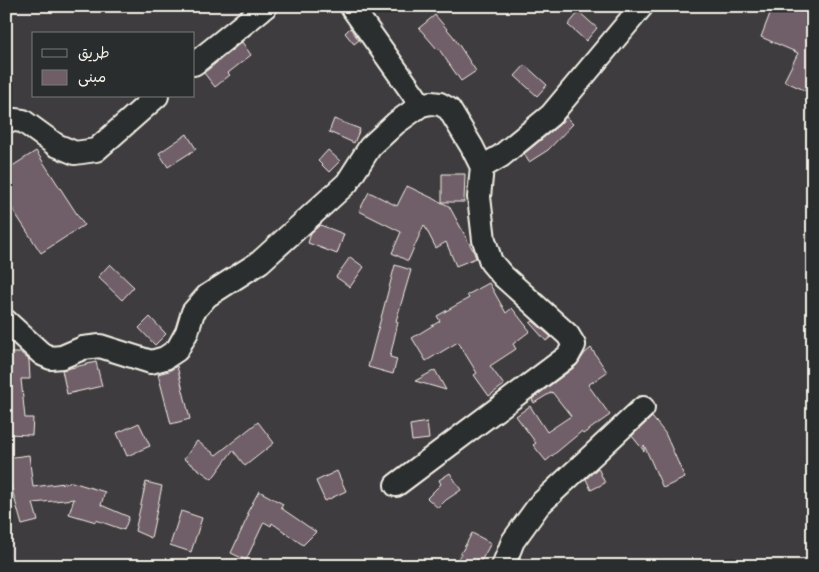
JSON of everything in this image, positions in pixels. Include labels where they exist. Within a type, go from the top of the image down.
[{"type":"street","points":[[195,63],[266,6]]},
{"type":"street","points":[[351,6],[421,105]]},
{"type":"street","points":[[482,167],[501,156],[551,115],[642,6]]},
{"type":"street","points":[[6,118],[23,121],[56,145],[75,153],[96,150],[155,98]]},
{"type":"street","points":[[6,321],[42,354],[51,358],[62,357],[83,348],[100,346],[151,362],[165,358],[177,350],[187,332],[194,312],[207,296],[260,262],[347,183],[370,147],[396,123],[421,105],[440,104],[449,109],[482,167],[479,197],[484,240],[492,262],[503,276],[568,335],[574,345],[568,356],[396,485]]},
{"type":"street","points":[[502,566],[513,541],[539,505],[643,408]]},
{"type":"building","points":[[773,6],[808,6],[813,8],[813,94],[784,81],[798,53],[761,37]]},
{"type":"building","points":[[579,12],[597,28],[586,41],[568,25]]},
{"type":"building","points":[[435,15],[453,36],[476,71],[461,81],[438,48],[419,28]]},
{"type":"building","points":[[350,28],[359,40],[354,44],[345,33]]},
{"type":"building","points":[[242,42],[251,55],[228,73],[230,75],[215,87],[204,73]]},
{"type":"building","points":[[525,65],[547,85],[537,96],[515,76]]},
{"type":"building","points":[[566,117],[573,124],[548,150],[529,162],[524,154]]},
{"type":"building","points":[[334,119],[360,129],[354,143],[329,132]]},
{"type":"building","points":[[187,134],[196,149],[168,167],[159,153]]},
{"type":"building","points":[[328,150],[340,161],[329,172],[318,161]]},
{"type":"building","points":[[36,151],[84,225],[41,253],[6,199],[6,170]]},
{"type":"building","points":[[442,174],[465,174],[464,202],[442,202]]},
{"type":"building","points":[[407,186],[449,206],[476,258],[456,266],[446,242],[436,248],[424,225],[408,261],[392,253],[401,232],[359,211],[369,192],[397,206]]},
{"type":"building","points":[[320,225],[344,234],[337,254],[308,243],[311,233]]},
{"type":"building","points":[[350,257],[364,267],[350,287],[336,277]]},
{"type":"building","points":[[110,264],[134,287],[122,300],[98,277]]},
{"type":"building","points":[[395,265],[411,270],[396,321],[398,322],[390,357],[397,359],[393,374],[368,367]]},
{"type":"building","points":[[489,283],[506,313],[512,308],[530,331],[513,344],[516,349],[490,366],[504,385],[489,396],[474,375],[477,373],[458,342],[426,361],[412,338],[440,321],[437,316],[469,298],[467,295]]},
{"type":"building","points":[[150,317],[166,334],[155,345],[139,328]]},
{"type":"building","points":[[533,321],[551,337],[546,341],[530,323]]},
{"type":"building","points":[[591,348],[607,372],[588,385],[610,415],[583,434],[581,432],[546,461],[533,445],[536,443],[516,416],[530,406],[547,432],[571,416],[552,392],[534,403],[532,399],[576,366]]},
{"type":"building","points":[[6,353],[21,353],[29,360],[30,379],[21,379],[25,418],[33,418],[32,435],[6,434]]},
{"type":"building","points":[[96,362],[102,386],[67,394],[62,370]]},
{"type":"building","points":[[177,366],[190,419],[171,424],[158,374],[169,371]]},
{"type":"building","points":[[435,370],[446,390],[415,381]]},
{"type":"building","points":[[652,417],[665,433],[685,478],[663,488],[644,445],[644,451],[632,436]]},
{"type":"building","points":[[258,422],[274,443],[245,466],[233,450],[212,479],[184,459],[197,441],[216,455]]},
{"type":"building","points":[[427,422],[429,439],[412,441],[410,425]]},
{"type":"building","points":[[139,423],[150,446],[127,456],[117,433]]},
{"type":"building","points":[[29,455],[33,487],[72,482],[105,492],[101,505],[129,517],[124,530],[96,520],[96,522],[69,514],[74,499],[33,503],[38,521],[22,525],[9,479],[6,458]]},
{"type":"building","points":[[598,468],[605,483],[591,490],[586,479]]},
{"type":"building","points":[[337,471],[346,491],[325,501],[316,481]]},
{"type":"building","points":[[450,473],[461,490],[438,508],[427,498],[441,484],[439,480]]},
{"type":"building","points":[[146,482],[162,486],[151,538],[135,531]]},
{"type":"building","points":[[259,491],[283,504],[281,508],[316,532],[303,545],[272,523],[271,526],[264,522],[246,560],[231,553],[249,514],[247,513]]},
{"type":"building","points":[[181,511],[202,518],[191,552],[170,545]]},
{"type":"building","points":[[472,533],[491,543],[481,561],[477,559],[473,566],[454,566]]}]
